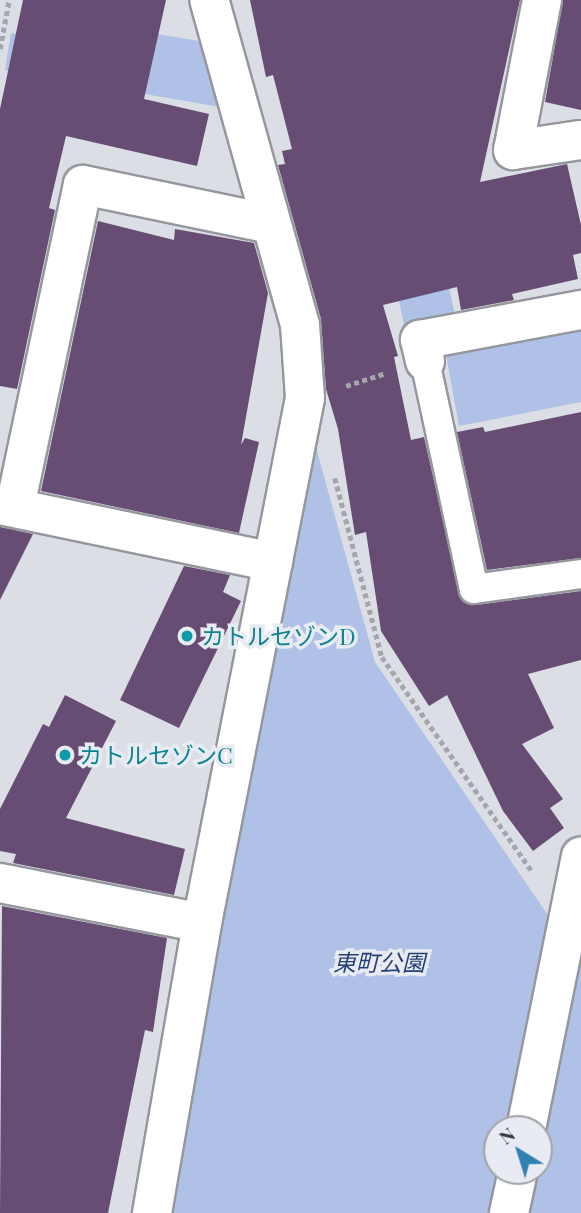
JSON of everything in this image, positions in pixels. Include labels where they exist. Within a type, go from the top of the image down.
[{"type":"street","points":[[152,1213],[202,923],[305,398],[300,325],[209,0]]},
{"type":"street","points":[[542,0],[513,150],[581,140]]},
{"type":"street","points":[[271,224],[83,185],[8,506],[273,562]]},
{"type":"street","points":[[425,361],[420,340],[581,310]]},
{"type":"street","points":[[529,1115],[581,856]]},
{"type":"street","points":[[0,883],[202,923]]},
{"type":"street","points":[[509,1213],[515,1185]]},
{"type":"lane","points":[[425,361],[474,589],[581,574]]},
{"type":"path","points":[[0,49],[9,0]]},
{"type":"path","points":[[305,398],[425,361]]},
{"type":"path","points":[[334,474],[383,657],[568,920]]},
{"type":"green space","points":[[68,19],[205,42],[220,107],[5,70],[11,33],[63,42]]},
{"type":"green space","points":[[441,252],[456,319],[405,329],[391,263]]},
{"type":"green space","points":[[581,329],[581,402],[459,426],[446,355]]},
{"type":"green space","name":"東町公園","points":[[311,429],[375,662],[554,924],[515,1115],[483,1115],[483,1185],[500,1185],[494,1213],[168,1213]]},
{"type":"green space","points":[[575,948],[581,957],[581,1213],[529,1213],[534,1185],[553,1185],[553,1115],[546,1115]]},
{"type":"building","points":[[23,0],[166,0],[144,99],[209,114],[197,166],[66,136],[49,208],[55,210],[17,389],[0,386],[0,109]]},
{"type":"building","points":[[250,0],[520,0],[480,182],[567,164],[581,225],[581,253],[573,255],[578,279],[512,294],[514,300],[461,310],[457,287],[383,305],[398,356],[394,357],[411,440],[424,437],[461,599],[476,605],[581,591],[581,660],[528,674],[554,728],[522,744],[563,799],[550,808],[564,828],[533,851],[503,811],[447,695],[429,706],[381,631],[366,532],[355,535],[338,429],[326,389],[321,319],[278,165],[285,164],[282,151],[292,149],[273,75],[266,77]]},
{"type":"building","points":[[563,0],[581,0],[581,110],[545,102]]},
{"type":"building","points":[[98,221],[174,240],[175,229],[254,243],[268,293],[241,445],[245,438],[259,442],[239,533],[41,491]]},
{"type":"building","points":[[581,412],[581,558],[487,570],[457,432],[483,427],[485,432]]},
{"type":"building","points":[[0,527],[33,534],[0,600]]},
{"type":"building","name":"カトルセゾンD","points":[[184,566],[230,575],[223,592],[241,601],[179,728],[120,700]]},
{"type":"building","points":[[65,695],[116,721],[66,818],[185,849],[174,895],[13,863],[16,854],[0,851],[0,809],[43,724],[49,727]]},
{"type":"building","points":[[2,906],[167,938],[153,1032],[145,1030],[108,1213],[0,1213]]},
{"type":"place","name":"カトルセゾンD","points":[[187,636]]},
{"type":"place","name":"カトルセゾンC","points":[[65,755]]}]
